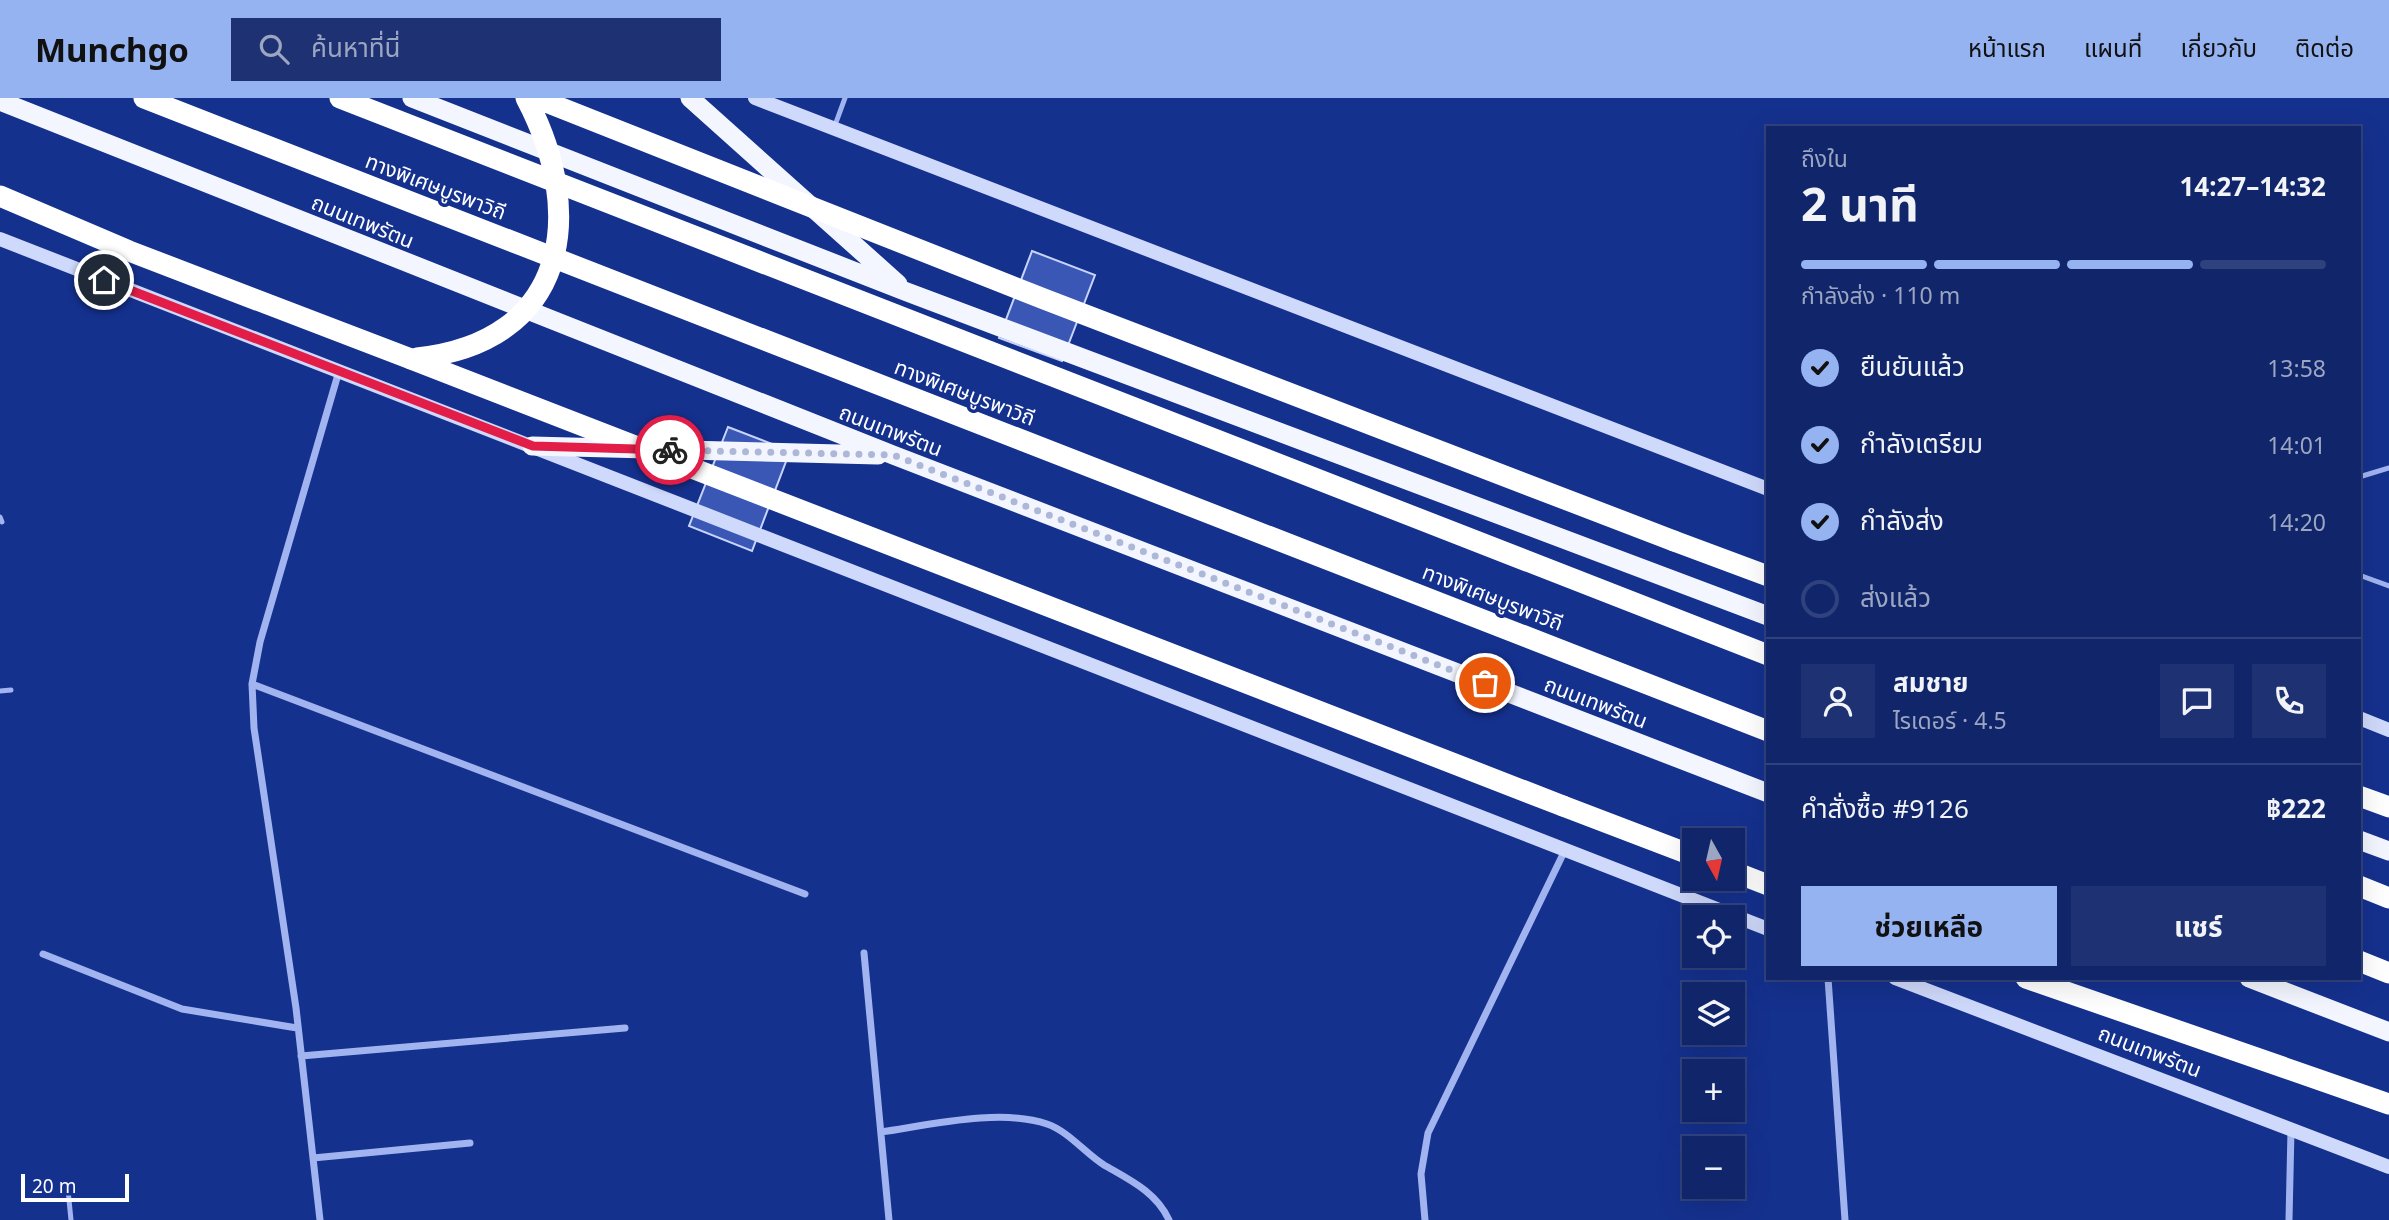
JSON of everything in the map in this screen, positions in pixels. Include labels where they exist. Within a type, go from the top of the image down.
[{"type":"highway","name":"ทางพิเศษบูรพาวิถี","points":[[144,98],[1766,730]]},
{"type":"highway","points":[[340,98],[1766,654]]},
{"type":"highway","points":[[412,98],[907,292],[1766,616]]},
{"type":"highway","points":[[411,359],[447,355],[490,339],[510,325],[536,295],[549,271],[559,239],[559,187],[544,137],[526,98]]},
{"type":"highway","points":[[536,98],[1044,299],[1766,575]]},
{"type":"highway","points":[[690,98],[907,292]]},
{"type":"highway","name":"ถนนเทพรัตน","points":[[0,101],[893,455],[1766,792]]},
{"type":"highway","points":[[0,197],[129,251],[1682,851]]},
{"type":"highway","points":[[533,446],[893,455]]},
{"type":"highway","points":[[2361,797],[2389,807]]},
{"type":"highway","points":[[2361,841],[2389,851]]},
{"type":"highway","points":[[1745,876],[1766,884]]},
{"type":"highway","points":[[2361,887],[2389,898]]},
{"type":"highway","points":[[2361,962],[2389,973]]},
{"type":"highway","points":[[2032,980],[2389,1104]]},
{"type":"highway","points":[[2254,980],[2389,1032]]},
{"type":"main road","points":[[755,98],[1766,488]]},
{"type":"main road","points":[[0,239],[1766,928]]},
{"type":"main road","points":[[2361,719],[2389,730]]},
{"type":"main road","name":"ถนนเทพรัตน","points":[[1900,980],[2389,1167]]},
{"type":"street","points":[[320,1220],[296,1008],[287,963],[254,728],[252,684],[260,642],[339,371]]},
{"type":"street","points":[[252,684],[805,894]]},
{"type":"street","points":[[1424,1220],[1421,1174],[1428,1133],[1565,850]]},
{"type":"street","points":[[864,953],[889,1220]]},
{"type":"street","points":[[43,954],[182,1009],[298,1028]]},
{"type":"street","points":[[1828,980],[1845,1220]]},
{"type":"street","points":[[301,1056],[625,1028]]},
{"type":"street","points":[[881,1132],[1005,1118],[1049,1124],[1101,1163],[1139,1185],[1162,1206],[1169,1220]]},
{"type":"street","points":[[2288,1220],[2291,1129]]},
{"type":"street","points":[[313,1158],[470,1143]]},
{"type":"lane","points":[[834,129],[845,98]]},
{"type":"lane","points":[[2361,476],[2389,468]]},
{"type":"lane","points":[[2361,576],[2389,586]]},
{"type":"lane","points":[[0,691],[11,691]]},
{"type":"lane","points":[[68,1190],[71,1220]]},
{"type":"building","points":[[1032,251],[1095,275],[1062,361],[999,338]]},
{"type":"building","points":[[728,427],[790,451],[752,551],[689,526]]},
{"type":"way so far","points":[[670,450],[893,455],[1485,683]]},
{"type":"route","points":[[104,280],[533,446],[670,450]]}]
